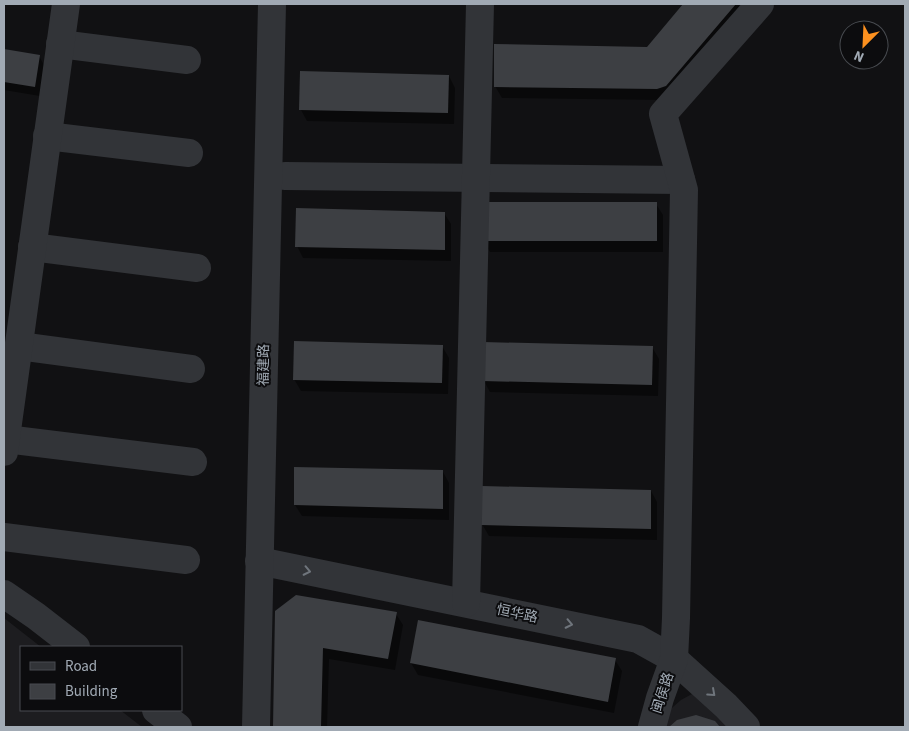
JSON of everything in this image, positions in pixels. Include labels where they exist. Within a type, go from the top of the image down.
[{"type":"street","points":[[66,4],[5,446],[193,462]]},
{"type":"street","name":"福建路","points":[[256,727],[272,4]]},
{"type":"street","points":[[466,603],[480,4]]},
{"type":"street","name":"闽侯路","points":[[652,727],[674,659],[684,200],[682,180],[663,114],[760,4]]},
{"type":"street","points":[[60,44],[188,60]]},
{"type":"street","points":[[48,136],[188,153]]},
{"type":"street","points":[[285,176],[682,180]]},
{"type":"street","points":[[32,246],[197,268]]},
{"type":"street","points":[[18,346],[191,369]]},
{"type":"street","points":[[4,538],[186,560]]},
{"type":"street","name":"恒华路","points":[[259,561],[638,638],[674,659],[726,706],[746,727]]},
{"type":"street","points":[[4,594],[75,646]]},
{"type":"street","points":[[157,711],[178,727]]},
{"type":"shaded area","points":[[4,618],[40,646],[20,646],[20,711],[121,711],[142,727],[4,727]]},
{"type":"shaded area","points":[[692,694],[707,700],[732,727],[661,727],[665,714],[681,700]]},
{"type":"building","points":[[683,4],[736,4],[666,86],[657,89],[494,87],[494,44],[647,47]]},
{"type":"building","points":[[4,49],[40,55],[35,87],[4,82]]},
{"type":"building","points":[[300,71],[449,75],[448,113],[299,110]]},
{"type":"building","points":[[482,202],[657,202],[657,241],[482,241]]},
{"type":"building","points":[[296,208],[445,212],[445,250],[295,247]]},
{"type":"building","points":[[294,341],[443,345],[442,383],[293,380]]},
{"type":"building","points":[[483,342],[653,346],[652,385],[482,381]]},
{"type":"building","points":[[294,467],[443,470],[443,509],[294,505]]},
{"type":"building","points":[[482,486],[651,490],[651,529],[481,525]]},
{"type":"building","points":[[296,595],[397,612],[388,659],[323,648],[321,727],[273,727],[275,611]]},
{"type":"building","points":[[418,620],[616,658],[608,702],[410,663]]},
{"type":"building","points":[[696,715],[715,721],[720,727],[669,727],[677,720]]}]
